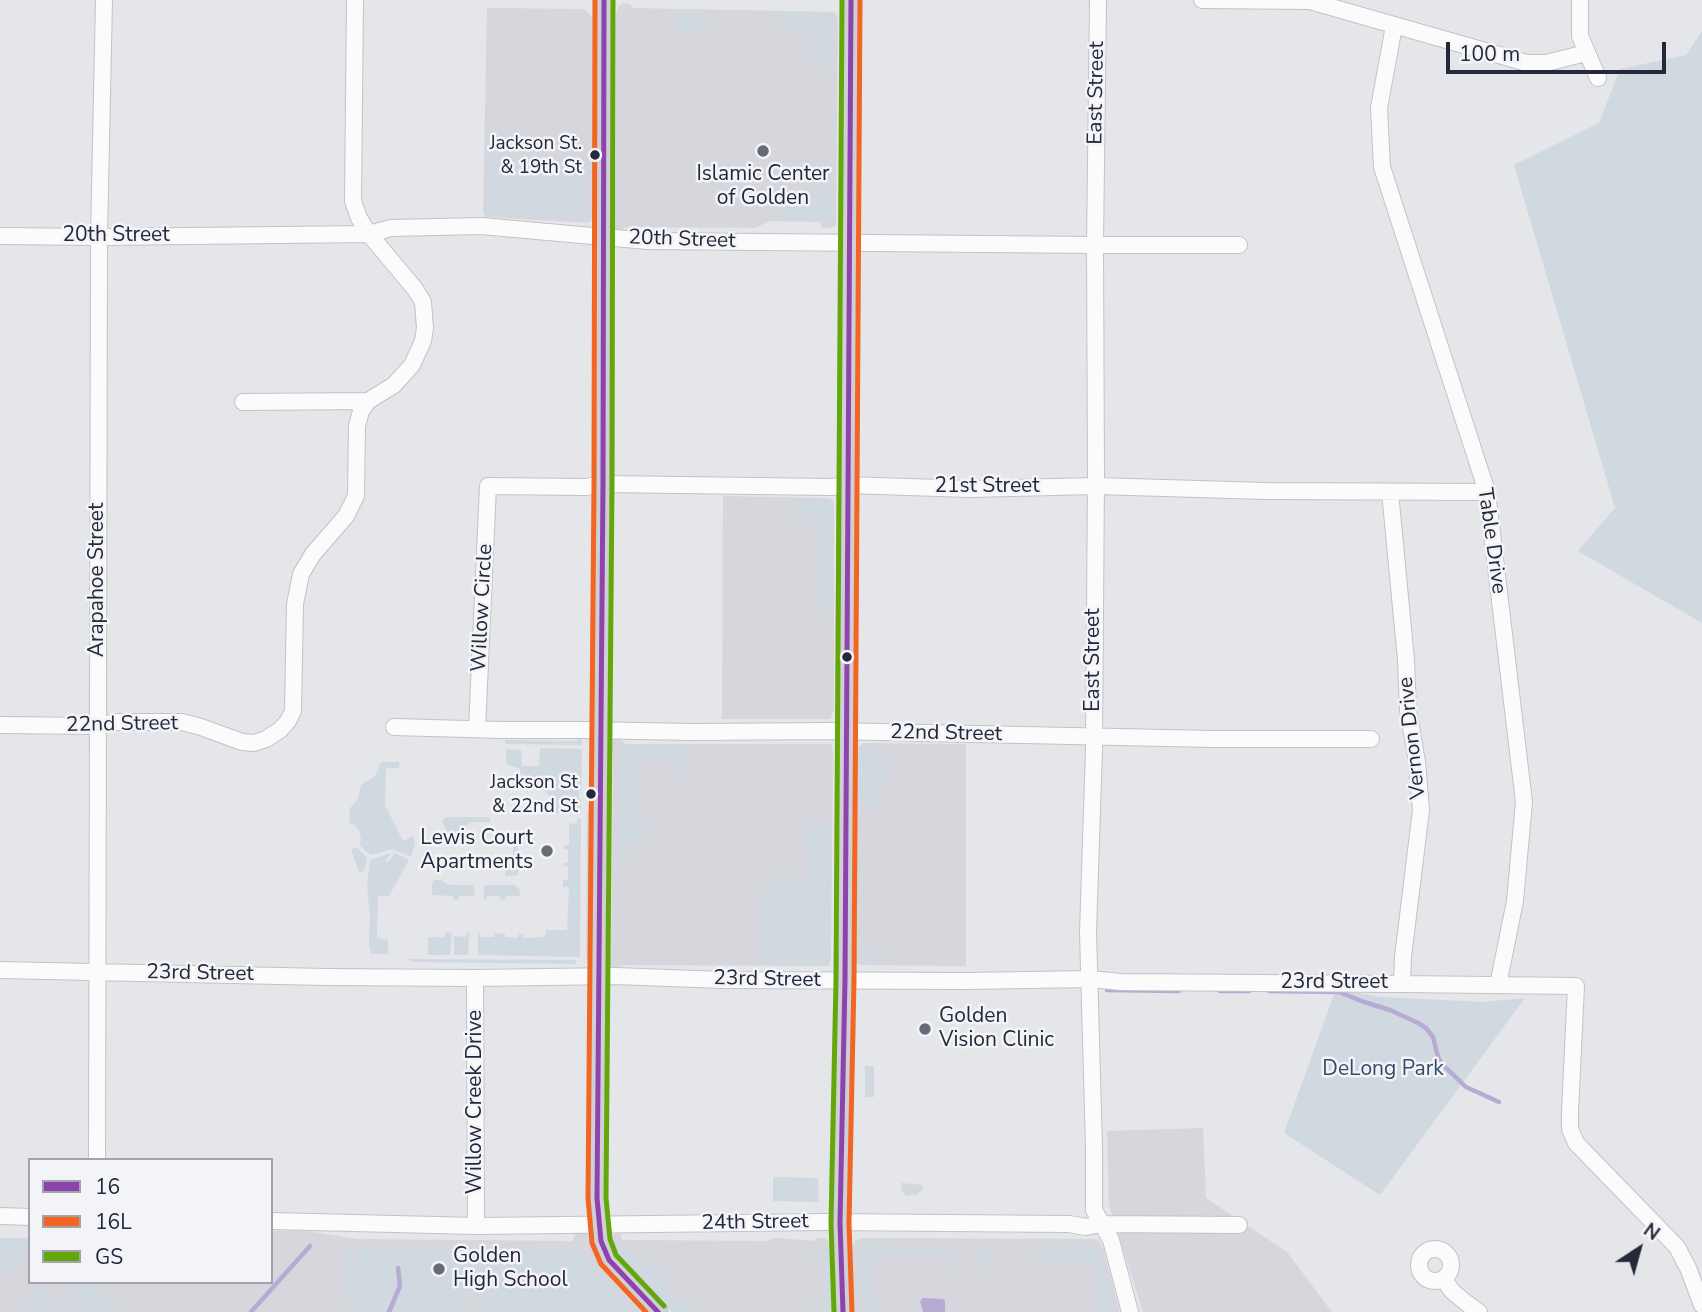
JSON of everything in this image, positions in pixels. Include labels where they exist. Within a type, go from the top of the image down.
[{"type":"main road","points":[[604,0],[597,1198],[604,1251],[609,1261],[658,1312]]},
{"type":"main road","points":[[843,1312],[839,1223],[845,980],[851,0]]},
{"type":"street","name":"Arapahoe Street","points":[[97,1158],[99,237],[104,0]]},
{"type":"street","points":[[243,402],[368,401],[394,385],[412,365],[423,341],[423,302],[369,234],[353,201],[355,0]]},
{"type":"street","name":"East Street","points":[[1098,0],[1094,738],[1088,932],[1094,1210],[1111,1240],[1130,1312]]},
{"type":"street","points":[[1202,0],[1310,1],[1527,63],[1546,64],[1586,53]]},
{"type":"street","points":[[1580,0],[1580,36],[1598,78]]},
{"type":"street","name":"Table Drive","points":[[1394,26],[1379,108],[1382,167],[1487,492],[1524,802],[1515,901],[1498,985]]},
{"type":"street","name":"20th Street","points":[[0,236],[369,234],[391,228],[481,226],[648,241],[1239,245]]},
{"type":"street","name":"22nd Street","points":[[0,725],[98,726],[115,722],[182,722],[242,742],[254,743],[280,730],[293,711],[295,604],[301,574],[313,554],[346,516],[356,496],[357,426],[361,411],[368,401]]},
{"type":"street","name":"21st Street","points":[[488,486],[847,485],[969,489],[1096,486],[1266,491],[1487,492]]},
{"type":"street","name":"Willow Circle","points":[[477,729],[488,486]]},
{"type":"street","name":"Vernon Drive","points":[[1390,492],[1406,660],[1408,710],[1421,810],[1402,984]]},
{"type":"street","name":"22nd Street","points":[[394,727],[846,732],[1094,738],[1371,739]]},
{"type":"street","name":"23rd Street","points":[[0,970],[326,977],[600,976],[722,980],[967,981],[1090,979],[1121,982],[1576,986],[1570,1129],[1576,1143],[1677,1247],[1702,1305]]},
{"type":"street","name":"Willow Creek Drive","points":[[475,978],[476,1226]]},
{"type":"street","points":[[0,1216],[28,1217]]},
{"type":"street","name":"24th Street","points":[[273,1222],[476,1226],[839,1223],[1069,1224],[1086,1227],[1101,1224],[1239,1225]]},
{"type":"street","points":[[1444,1279],[1452,1291],[1479,1312]]},
{"type":"shaded area","points":[[630,4],[632,8],[835,12],[838,18],[836,225],[823,228],[819,222],[770,221],[755,228],[625,227],[621,231],[613,228],[616,15],[618,6]]},
{"type":"shaded area","points":[[487,8],[584,9],[593,18],[593,218],[589,223],[486,217],[483,213]]},
{"type":"shaded area","points":[[723,496],[826,498],[834,502],[834,709],[831,718],[722,719]]},
{"type":"shaded area","points":[[613,739],[620,739],[625,744],[831,744],[829,966],[610,967],[608,959],[611,954],[613,752],[609,749],[609,744]]},
{"type":"shaded area","points":[[863,743],[966,744],[966,966],[856,963],[857,748]]},
{"type":"shaded area","points":[[1203,1128],[1206,1198],[1287,1252],[1332,1312],[1143,1312],[1109,1205],[1107,1131]]},
{"type":"shaded area","name":"Golden High School","points":[[273,1231],[307,1231],[356,1239],[573,1241],[575,1233],[587,1233],[600,1263],[645,1312],[0,1312],[0,1275],[28,1254],[28,1284],[273,1284]]},
{"type":"shaded area","points":[[616,1233],[621,1234],[622,1240],[768,1241],[780,1238],[813,1241],[825,1238],[833,1250],[835,1312],[672,1312],[618,1256],[611,1242]]},
{"type":"shaded area","points":[[862,1238],[1095,1239],[1103,1248],[1120,1312],[854,1312],[851,1293],[852,1249],[855,1241]]},
{"type":"shaded area","points":[[923,1298],[943,1299],[945,1312],[923,1312],[920,1301]]},
{"type":"green space","points":[[677,11],[692,12],[688,32],[675,33]]},
{"type":"green space","points":[[694,12],[703,12],[706,31],[691,31]]},
{"type":"green space","points":[[781,12],[830,13],[835,20],[835,47],[830,48],[829,65],[813,65],[813,32],[793,31],[792,22],[782,21]]},
{"type":"green space","points":[[1702,31],[1702,623],[1578,551],[1615,508],[1514,165],[1599,123],[1620,69],[1686,55]]},
{"type":"green space","points":[[488,147],[503,148],[503,161],[584,160],[585,216],[488,215]]},
{"type":"green space","points":[[775,161],[833,162],[833,190],[818,190],[818,181],[813,176],[792,175],[791,169],[775,168]]},
{"type":"green space","points":[[812,195],[833,195],[833,218],[778,219],[780,201],[812,201]]},
{"type":"green space","points":[[799,500],[826,501],[832,505],[831,610],[817,609],[818,528],[814,528],[814,516],[796,514]]},
{"type":"green space","points":[[582,738],[582,745],[505,744],[505,740],[575,741]]},
{"type":"green space","points":[[621,745],[685,745],[685,783],[677,783],[677,774],[663,758],[644,760],[639,769],[637,821],[652,821],[652,831],[643,831],[642,842],[626,842],[625,866],[622,866],[619,838]]},
{"type":"green space","points":[[862,746],[867,746],[885,760],[884,784],[878,785],[878,805],[859,805],[859,751]]},
{"type":"green space","points":[[540,748],[582,749],[579,790],[581,813],[556,813],[554,801],[540,786],[520,783],[520,769],[506,764],[506,749],[521,750],[522,766],[539,766]]},
{"type":"green space","points":[[381,762],[399,762],[399,768],[386,768],[385,805],[403,841],[413,836],[415,843],[411,857],[392,849],[372,855],[366,852],[360,845],[359,830],[355,825],[349,824],[350,808],[358,799],[361,785],[375,776]]},
{"type":"green space","points":[[590,810],[589,958],[586,958],[587,811]]},
{"type":"green space","points":[[448,817],[490,817],[490,822],[470,822],[451,844],[444,845],[435,839],[447,831],[442,822]]},
{"type":"green space","points":[[577,819],[581,819],[580,957],[478,955],[478,933],[480,937],[494,937],[494,933],[518,938],[519,934],[523,934],[523,938],[545,937],[546,930],[567,930],[569,887],[563,887],[563,880],[568,880],[568,866],[564,866],[564,863],[568,863],[568,849],[564,849],[564,845],[569,845],[569,824],[577,823]]},
{"type":"green space","points":[[804,821],[829,821],[829,958],[824,964],[762,963],[762,891],[774,891],[774,878],[811,878],[807,870]]},
{"type":"green space","points":[[513,842],[518,843],[518,875],[505,876],[505,867],[513,861]]},
{"type":"green space","points":[[357,847],[367,858],[364,871],[359,872],[351,849]]},
{"type":"green space","points":[[391,853],[386,861],[388,862],[395,853],[409,860],[389,896],[378,896],[377,938],[388,940],[388,954],[371,954],[367,886],[370,860]]},
{"type":"green space","points":[[434,880],[441,880],[449,885],[474,885],[475,896],[459,896],[458,900],[454,900],[453,896],[432,895]]},
{"type":"green space","points":[[484,885],[514,885],[519,888],[520,896],[506,896],[505,900],[501,900],[500,896],[487,896],[486,901]]},
{"type":"green space","points":[[445,932],[452,933],[450,955],[428,955],[428,937],[445,937]]},
{"type":"green space","points":[[466,933],[469,933],[468,955],[454,955],[454,936],[466,937]]},
{"type":"green space","points":[[860,943],[868,943],[869,955],[882,956],[882,963],[861,961]]},
{"type":"green space","points":[[407,959],[576,960],[576,964],[412,962]]},
{"type":"green space","name":"DeLong Park","points":[[1336,989],[1381,997],[1483,1002],[1525,998],[1380,1195],[1284,1133]]},
{"type":"green space","points":[[865,1066],[874,1066],[874,1097],[865,1097]]},
{"type":"green space","points":[[773,1177],[818,1178],[819,1202],[773,1201]]},
{"type":"green space","points":[[901,1183],[923,1185],[922,1190],[916,1195],[906,1196],[901,1190]]},
{"type":"green space","points":[[0,1238],[28,1238],[28,1254],[0,1275]]},
{"type":"green space","points":[[612,1243],[621,1244],[643,1262],[653,1260],[657,1264],[656,1271],[666,1277],[666,1282],[661,1283],[661,1287],[666,1286],[672,1300],[689,1300],[689,1309],[693,1309],[693,1312],[676,1312],[668,1308],[620,1257]]},
{"type":"green space","points":[[872,1243],[880,1247],[871,1265],[877,1312],[870,1312],[858,1289],[858,1247],[860,1244]]},
{"type":"green space","points":[[1061,1245],[1061,1264],[1038,1264],[1039,1249]]},
{"type":"green space","points":[[1064,1245],[1092,1246],[1097,1250],[1114,1312],[1097,1312],[1098,1265],[1074,1264],[1074,1259],[1065,1259]]},
{"type":"green space","points":[[824,1247],[833,1250],[835,1312],[813,1312],[812,1307],[824,1306],[823,1256],[811,1256],[810,1252],[820,1252]]},
{"type":"green space","points":[[883,1247],[958,1249],[960,1266],[956,1266],[956,1256],[883,1254]]},
{"type":"green space","points":[[356,1248],[466,1251],[465,1312],[355,1312]]},
{"type":"green space","points":[[483,1248],[576,1249],[633,1312],[482,1312]]},
{"type":"green space","points":[[979,1249],[990,1249],[990,1267],[978,1266]]},
{"type":"green space","points":[[352,1250],[351,1290],[334,1310],[344,1293],[344,1251]]},
{"type":"green space","points":[[72,1284],[89,1284],[121,1312],[85,1312],[66,1293]]},
{"type":"green space","points":[[40,1288],[65,1312],[16,1312]]},
{"type":"waterway","points":[[1107,990],[1179,991]]},
{"type":"waterway","points":[[1220,991],[1249,991]]},
{"type":"waterway","points":[[1269,991],[1339,992],[1418,1023],[1433,1037],[1442,1064],[1466,1087],[1499,1102]]},
{"type":"waterway","points":[[251,1312],[310,1246]]},
{"type":"waterway","points":[[389,1312],[400,1286],[398,1268]]},
{"type":"transit line","name":"16L","points":[[595,0],[588,1198],[592,1243],[601,1264],[646,1312]]},
{"type":"transit line","name":"16","points":[[604,0],[597,1198],[601,1241],[609,1260],[658,1312]]},
{"type":"transit line","name":"GS","points":[[613,0],[606,1198],[610,1239],[616,1255],[664,1306]]},
{"type":"transit line","name":"GS","points":[[834,1312],[831,1223],[836,980],[842,0]]},
{"type":"transit line","name":"16","points":[[843,1312],[840,1223],[845,980],[851,0]]},
{"type":"transit line","name":"16L","points":[[852,1312],[849,1223],[854,980],[860,0]]},
{"type":"place","name":"Islamic Center of Golden","points":[[763,151]]},
{"type":"place","name":"Jackson St. & 19th St","points":[[595,155]]},
{"type":"place","name":"Jackson St & 22nd St","points":[[591,794]]},
{"type":"place","name":"Lewis Court Apartments","points":[[547,851]]},
{"type":"place","name":"Golden Vision Clinic","points":[[925,1029]]},
{"type":"place","name":"Golden High School","points":[[439,1269]]}]
